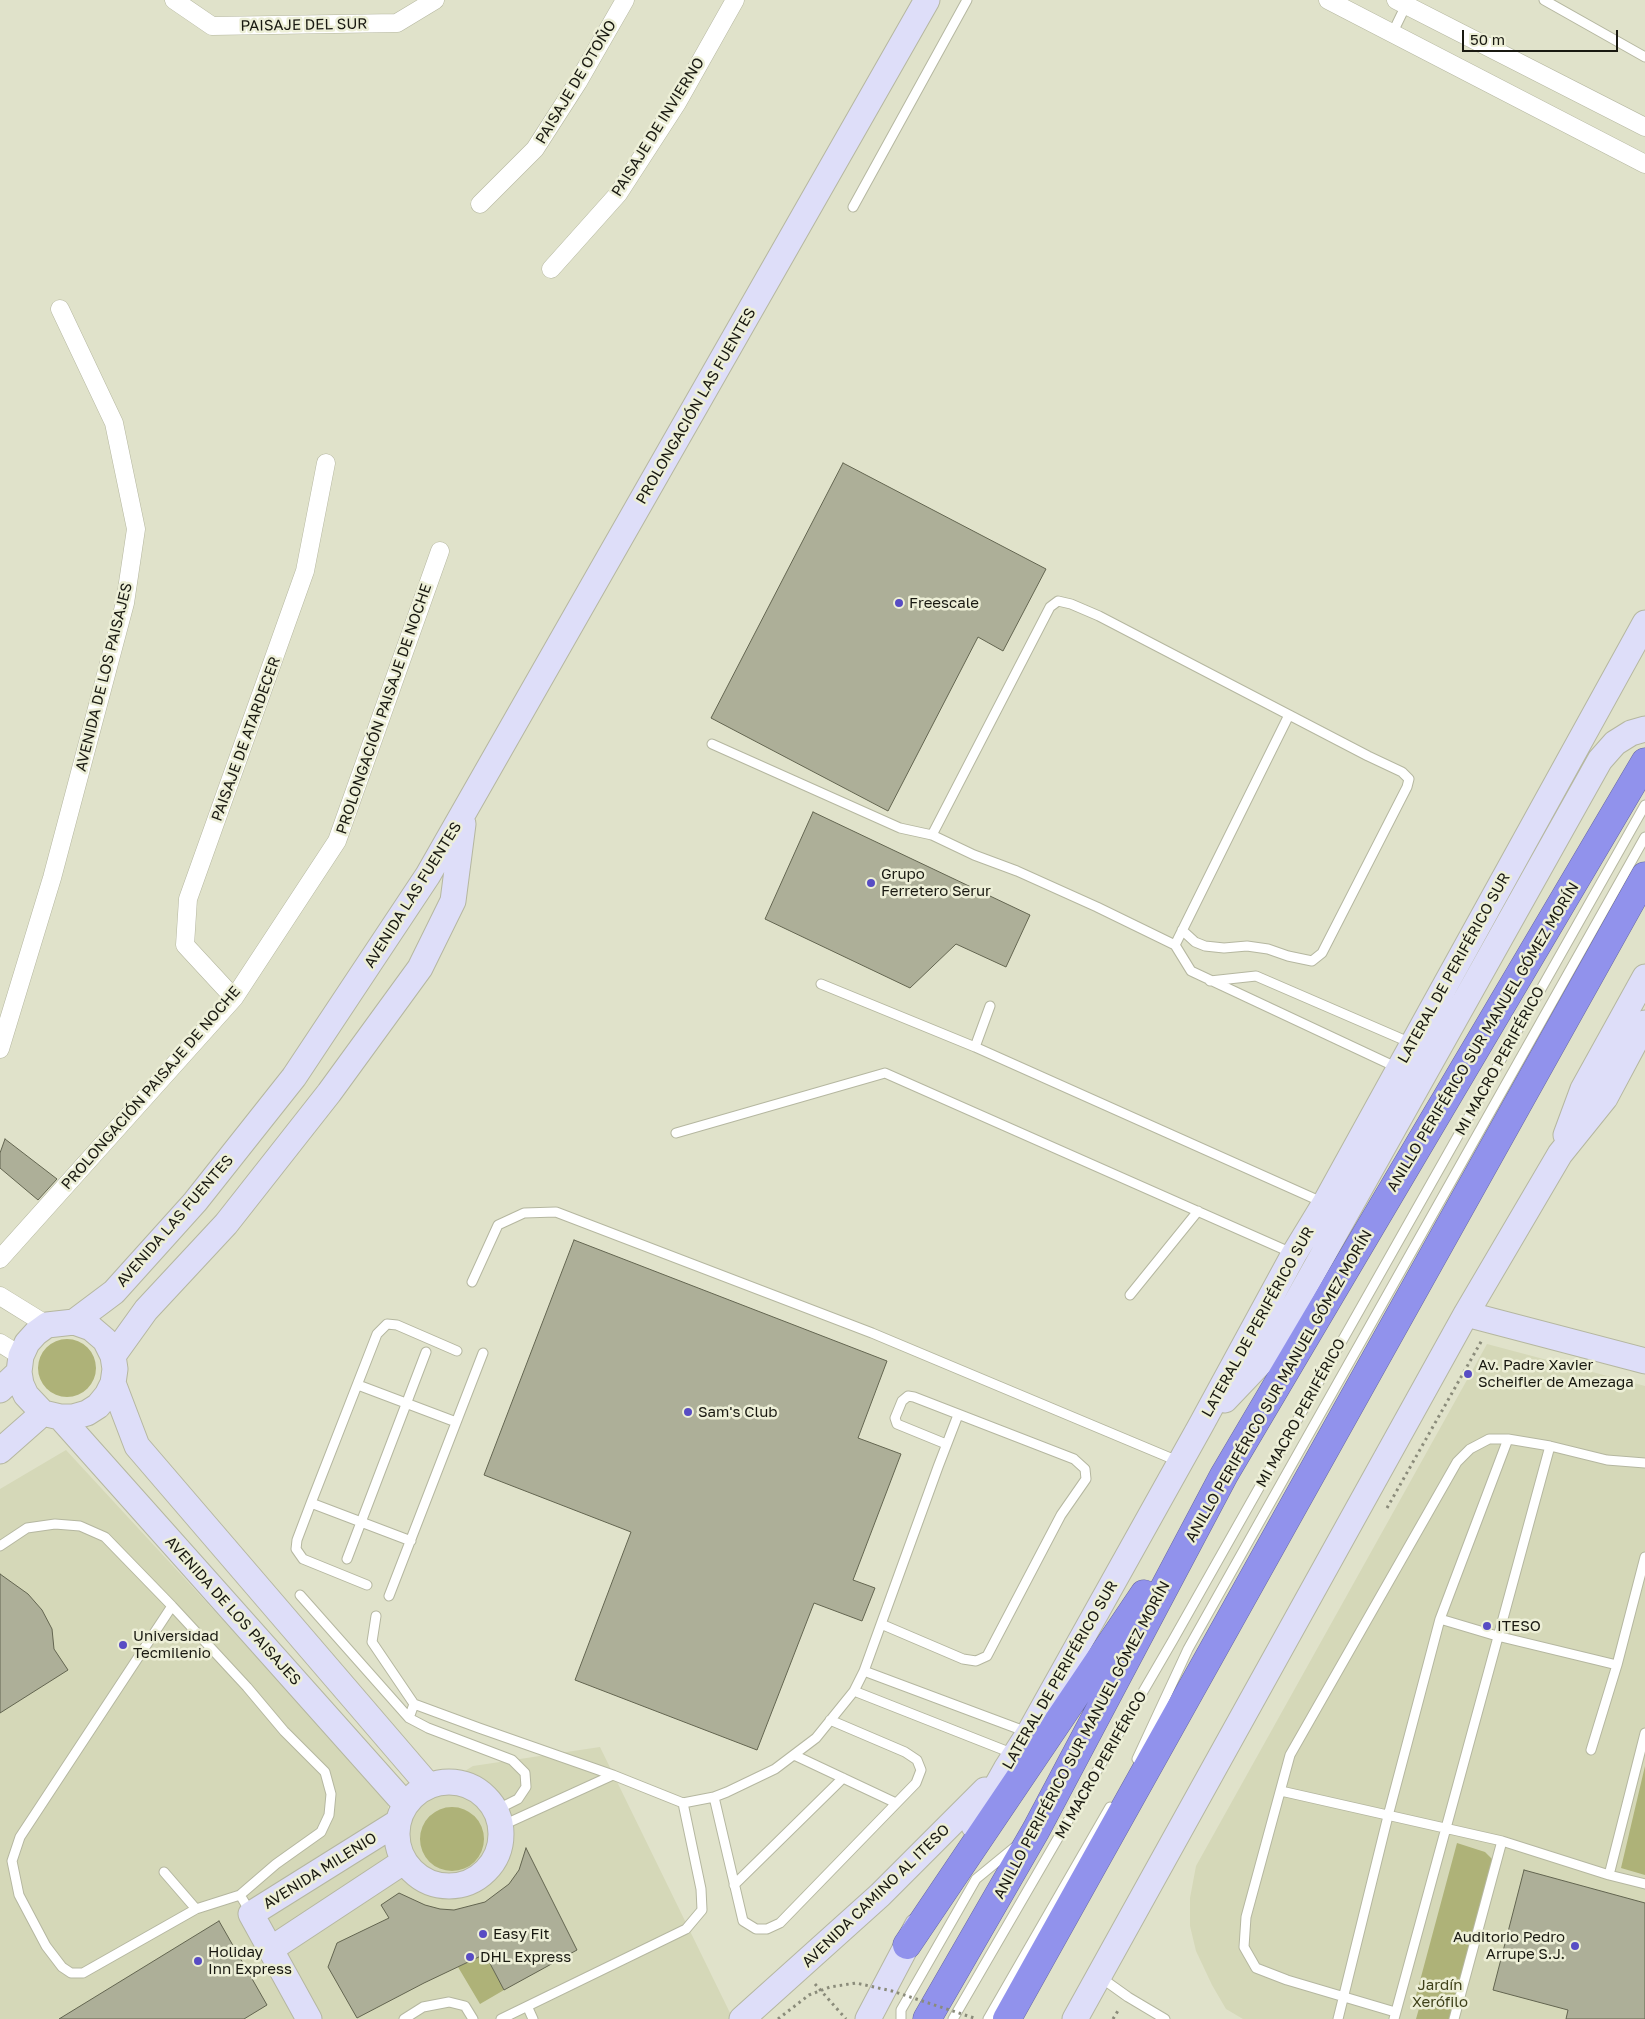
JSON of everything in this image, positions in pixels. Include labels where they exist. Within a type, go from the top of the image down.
[{"type":"highway","name":"ANILLO PERIFÉRICO SUR MANUEL GÓMEZ MORÍN","points":[[926,2019],[1036,1830],[1224,1475],[1645,762]]},
{"type":"highway","points":[[1007,2019],[1645,876]]},
{"type":"highway","points":[[907,1946],[1224,1475]]},
{"type":"street","name":"PAISAJE DEL SUR","points":[[174,0],[212,26],[397,23],[435,0]]},
{"type":"street","name":"PAISAJE DE OTOÑO","points":[[480,204],[535,149],[578,82],[625,0]]},
{"type":"street","name":"PAISAJE DE INVIERNO","points":[[551,269],[618,194],[677,103],[735,0]]},
{"type":"street","name":"PROLONGACIÓN LAS FUENTES","points":[[465,812],[927,0]]},
{"type":"street","points":[[1328,0],[1645,164]]},
{"type":"street","points":[[1403,2],[1645,127]]},
{"type":"street","name":"AVENIDA DE LOS PAISAJES","points":[[0,1049],[52,878],[125,603],[136,529],[114,423],[60,309]]},
{"type":"street","name":"PAISAJE DE ATARDECER","points":[[234,998],[185,945],[188,899],[305,571],[326,463]]},
{"type":"street","name":"PROLONGACIÓN PAISAJE DE NOCHE","points":[[0,1259],[234,998],[337,841],[440,550]]},
{"type":"street","name":"LATERAL DE PERIFÉRICO SUR","points":[[868,2019],[907,1946],[1029,1733],[1201,1425],[1294,1254],[1325,1203],[1645,623]]},
{"type":"street","points":[[1201,1425],[1266,1358],[1600,760],[1615,743],[1631,733],[1645,729]]},
{"type":"street","name":"AVENIDA LAS FUENTES","points":[[74,1322],[114,1292],[195,1202],[294,1077],[428,875],[465,812]]},
{"type":"street","name":"AVENIDA LAS FUENTES","points":[[113,1356],[146,1310],[232,1216],[329,1093],[420,968],[453,901],[465,812]]},
{"type":"street","points":[[1560,1154],[1583,1089],[1645,978]]},
{"type":"street","points":[[1074,2019],[1466,1314],[1560,1154],[1605,1098],[1645,1023]]},
{"type":"street","points":[[0,1296],[47,1325]]},
{"type":"street","points":[[1466,1314],[1645,1361]]},
{"type":"street","points":[[0,1390],[13,1357],[36,1333],[47,1325],[74,1322],[91,1328],[105,1340],[113,1356],[115,1369],[113,1383],[107,1395],[92,1410],[73,1417],[52,1415],[26,1395],[13,1357]]},
{"type":"street","points":[[113,1383],[137,1446],[428,1786]]},
{"type":"street","points":[[0,1451],[52,1415]]},
{"type":"street","name":"AVENIDA DE LOS PAISAJES","points":[[52,1415],[402,1813]]},
{"type":"street","name":"AVENIDA CAMINO AL ITESO","points":[[742,2019],[880,1895],[1011,1762]]},
{"type":"street","points":[[443,1781],[459,1782],[474,1787],[487,1797],[498,1818],[500,1844],[493,1861],[482,1875],[466,1883],[448,1886],[430,1882],[414,1873],[403,1862],[397,1841],[402,1813],[428,1786],[443,1781]]},
{"type":"street","name":"AVENIDA MILENIO","points":[[309,2019],[245,1905],[402,1813]]},
{"type":"street","points":[[271,1949],[403,1862]]},
{"type":"lane","points":[[853,207],[967,0]]},
{"type":"lane","points":[[1544,0],[1645,57]]},
{"type":"lane","points":[[1392,34],[1403,2]]},
{"type":"lane","points":[[932,835],[1050,607],[1058,601],[1071,604],[1100,616],[1402,772],[1408,779],[1407,787],[1322,953],[1312,961],[1268,949],[1247,946],[1224,948],[1205,946],[1195,942],[1182,930]]},
{"type":"lane","points":[[1175,945],[1289,715]]},
{"type":"lane","points":[[712,744],[900,828],[932,835],[974,855],[1058,889],[1175,945],[1191,971],[1210,981],[1399,1068]]},
{"type":"lane","name":"MI MACRO PERIFÉRICO","points":[[953,2019],[1173,1640],[1645,805]]},
{"type":"lane","name":"MI MACRO PERIFÉRICO","points":[[1132,1768],[1188,1649],[1645,838]]},
{"type":"lane","points":[[1210,981],[1256,976],[1412,1044]]},
{"type":"lane","points":[[821,984],[975,1047],[1325,1203]]},
{"type":"lane","points":[[975,1047],[990,1006]]},
{"type":"lane","points":[[676,1133],[885,1073],[1294,1254]]},
{"type":"lane","points":[[1130,1295],[1198,1211]]},
{"type":"lane","points":[[472,1282],[498,1225],[524,1213],[556,1212],[872,1333],[1180,1462]]},
{"type":"lane","points":[[366,1585],[303,1559],[296,1549],[297,1540],[311,1502],[377,1334],[387,1324],[397,1325],[457,1351]]},
{"type":"lane","points":[[347,1559],[426,1352]]},
{"type":"lane","points":[[389,1596],[483,1353]]},
{"type":"lane","points":[[358,1385],[456,1422]]},
{"type":"lane","points":[[881,1624],[963,1659],[976,1661],[987,1656],[1061,1515],[1086,1479],[1085,1470],[1074,1460],[914,1397],[908,1396],[902,1401],[895,1418],[897,1424],[946,1444]]},
{"type":"lane","points":[[376,1616],[372,1642],[414,1704],[613,1775],[683,1803],[714,1797],[776,1769],[816,1738],[854,1691],[864,1670],[958,1415]]},
{"type":"lane","points":[[1550,1446],[1394,2016],[1256,1968],[1244,1947],[1246,1917],[1290,1755],[1457,1462],[1470,1448],[1489,1439],[1508,1439],[1550,1446],[1607,1460],[1645,1463]]},
{"type":"lane","points":[[1338,2019],[1388,1816],[1440,1619],[1508,1439]]},
{"type":"lane","points":[[311,1502],[411,1541]]},
{"type":"lane","points":[[0,1546],[26,1528],[55,1524],[80,1526],[105,1537],[172,1606],[247,1687],[284,1731],[325,1772],[331,1794],[329,1815],[321,1832],[276,1864],[245,1905],[196,1909],[83,1973],[71,1973],[62,1967],[46,1946],[19,1895],[12,1861],[20,1837],[172,1606]]},
{"type":"lane","points":[[1591,1750],[1617,1665],[1645,1557]]},
{"type":"lane","points":[[300,1595],[409,1718],[428,1728],[512,1760],[526,1773],[526,1787],[518,1799],[498,1818]]},
{"type":"lane","points":[[1440,1619],[1497,1636],[1617,1665]]},
{"type":"lane","points":[[864,1670],[1029,1733]]},
{"type":"lane","points":[[854,1691],[1011,1762]]},
{"type":"lane","points":[[409,1718],[414,1704]]},
{"type":"lane","points":[[714,1797],[743,1921],[756,1929],[767,1929],[780,1922],[916,1783],[921,1770],[917,1760],[905,1752],[830,1720]]},
{"type":"lane","points":[[1610,1875],[1645,1733]]},
{"type":"lane","points":[[794,1755],[896,1803]]},
{"type":"lane","points":[[498,1818],[613,1775]]},
{"type":"lane","points":[[734,1884],[843,1778]]},
{"type":"lane","points":[[1281,1791],[1502,1841],[1645,1884]]},
{"type":"lane","name":"MI MACRO PERIFÉRICO","points":[[988,2019],[1112,1802]]},
{"type":"lane","points":[[501,2019],[528,2008],[686,1929],[702,1910],[701,1889],[683,1803]]},
{"type":"lane","points":[[900,2019],[901,2010],[976,1879],[1036,1830]]},
{"type":"lane","points":[[1454,2019],[1502,1841]]},
{"type":"lane","points":[[164,1872],[196,1909]]},
{"type":"lane","points":[[1099,1976],[1128,1998],[1165,2019]]},
{"type":"lane","points":[[404,2019],[423,2007],[449,2002],[466,2006],[473,2019]]},
{"type":"lane","points":[[528,2008],[533,2019]]},
{"type":"path","points":[[801,1967],[846,2019]]},
{"type":"path","points":[[778,2019],[809,1995],[830,1987],[856,1983],[892,1991],[977,2019]]},
{"type":"shaded area","name":"ITESO","points":[[1487,1344],[1645,1386],[1645,2019],[1243,2019],[1226,2009],[1196,1951],[1190,1926],[1190,1898],[1196,1866]]},
{"type":"shaded area","points":[[66,1450],[389,1800],[387,1819],[473,1766],[600,1747],[731,2015],[731,2019],[0,2019],[0,1489]]},
{"type":"green space","points":[[61,1339],[73,1339],[88,1347],[96,1362],[96,1374],[88,1389],[73,1397],[61,1397],[46,1389],[38,1374],[38,1362],[46,1347]]},
{"type":"green space","points":[[1645,1766],[1645,1875],[1621,1868]]},
{"type":"green space","points":[[452,1807],[470,1812],[475,1816],[479,1821],[484,1839],[479,1857],[475,1862],[470,1866],[452,1871],[434,1866],[429,1862],[425,1857],[420,1839],[425,1821],[429,1816],[434,1812]]},
{"type":"green space","name":"Jardín Xerófilo","points":[[1457,1843],[1485,1852],[1493,1860],[1456,2019],[1416,2019],[1420,2005],[1414,2003]]},
{"type":"green space","points":[[485,1954],[504,1990],[480,2004],[458,1967]]},
{"type":"building","name":"Freescale","points":[[843,463],[1046,569],[1003,651],[978,637],[888,811],[711,718]]},
{"type":"building","name":"Grupo Ferretero Serur","points":[[813,812],[1030,915],[1006,967],[956,944],[910,988],[765,919]]},
{"type":"building","points":[[5,1139],[57,1179],[38,1200],[0,1168],[0,1153]]},
{"type":"building","name":"Sam's Club","points":[[574,1240],[887,1361],[858,1438],[901,1454],[853,1580],[875,1588],[862,1621],[814,1603],[757,1750],[575,1680],[631,1532],[484,1475]]},
{"type":"building","points":[[0,1574],[28,1594],[42,1610],[52,1629],[54,1649],[68,1670],[0,1713]]},
{"type":"building","name":"Easy Fit","points":[[526,1848],[577,1950],[504,1990],[485,1954],[357,2018],[328,1967],[337,1943],[389,1918],[381,1905],[399,1893],[425,1905],[440,1909],[454,1910],[485,1902],[509,1884],[519,1870]]},
{"type":"building","name":"Auditorio Pedro Arrupe S.J.","points":[[1524,1870],[1645,1903],[1645,2019],[1566,2019],[1568,2010],[1493,1990]]},
{"type":"building","name":"Holiday Inn Express","points":[[219,1921],[267,2005],[244,2019],[59,2019]]},
{"type":"place","name":"Freescale","points":[[899,603]]},
{"type":"place","name":"Grupo Ferretero Serur","points":[[871,883]]},
{"type":"place","name":"Av. Padre Xavier Scheifler de Amezaga","points":[[1468,1374]]},
{"type":"place","name":"Sam's Club","points":[[688,1412]]},
{"type":"place","name":"ITESO","points":[[1487,1626]]},
{"type":"place","name":"Universidad Tecmilenio","points":[[123,1645]]},
{"type":"place","name":"Easy Fit","points":[[483,1934]]},
{"type":"place","name":"Auditorio Pedro Arrupe S.J.","points":[[1575,1946]]},
{"type":"place","name":"DHL Express","points":[[470,1957]]},
{"type":"place","name":"Holiday Inn Express","points":[[198,1961]]}]
